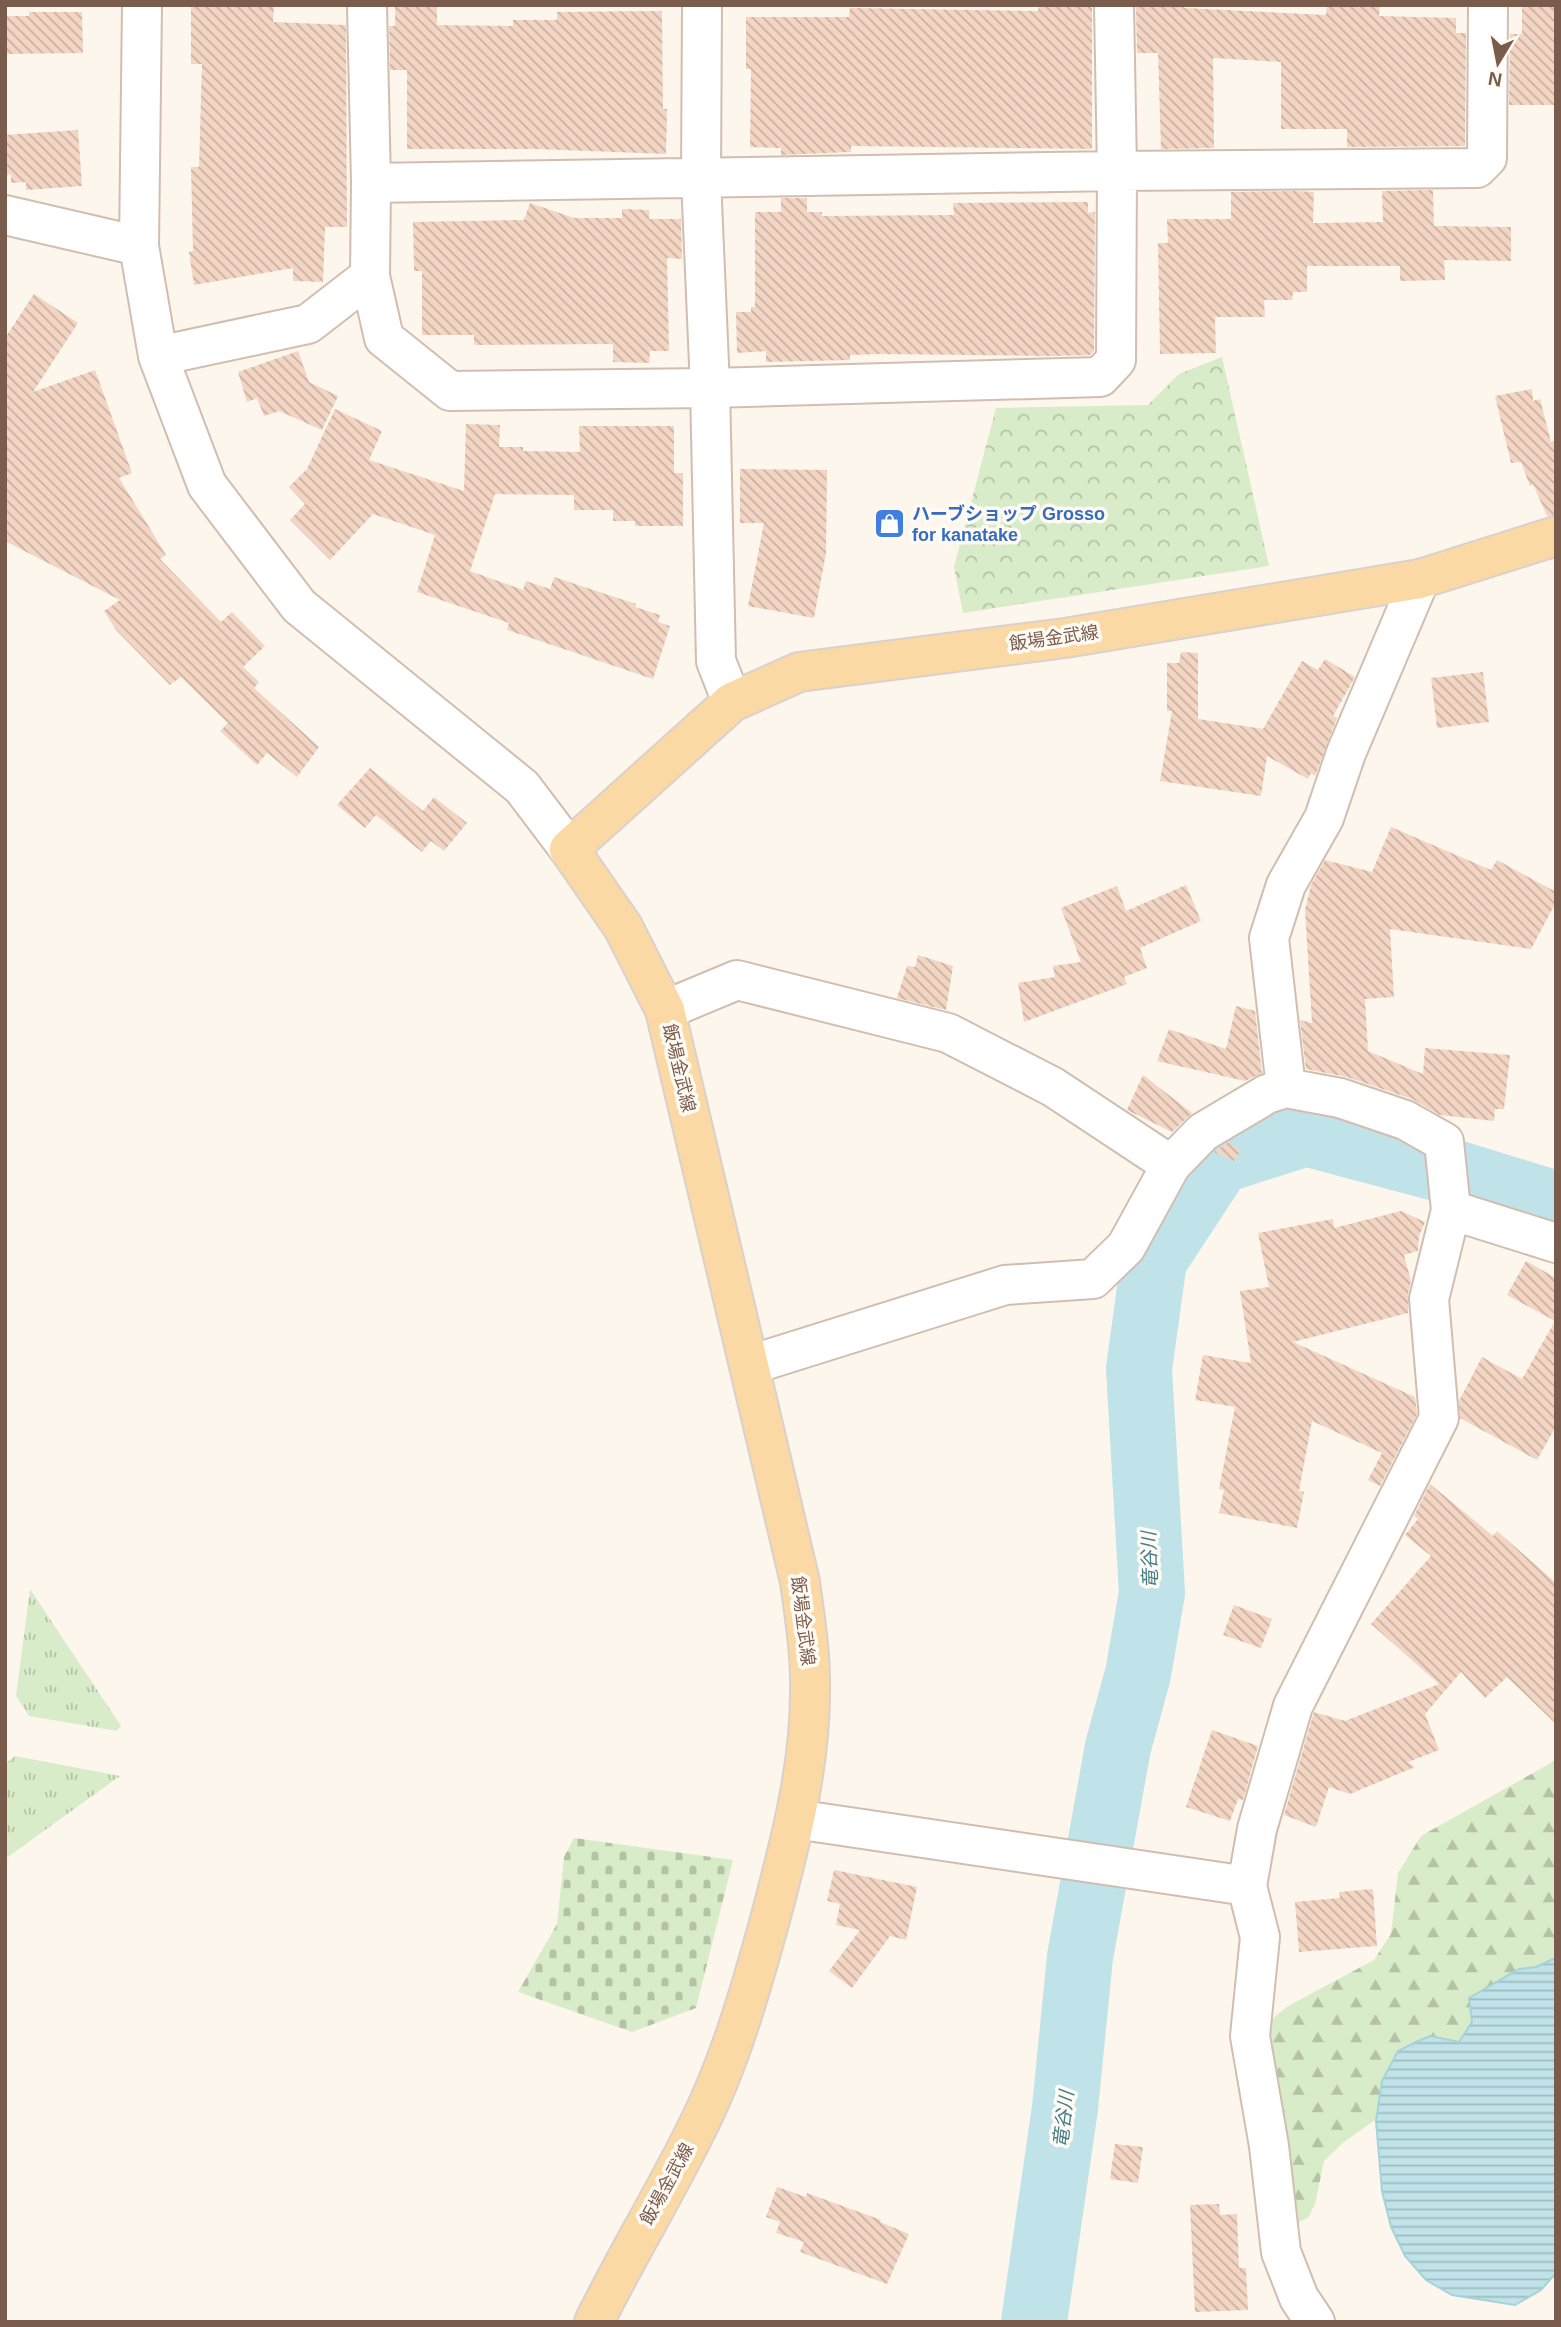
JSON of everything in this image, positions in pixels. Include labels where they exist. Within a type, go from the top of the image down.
[{"type":"main road","name":"飯場金武線","points":[[594,2322],[697,2129],[731,2047],[753,1981],[789,1849],[806,1746],[810,1694],[808,1637],[800,1583],[665,1010],[623,927],[569,849],[732,702],[799,672],[1065,638],[1420,579],[1556,536]]},
{"type":"street","points":[[142,5],[139,246],[158,356],[207,485],[299,606],[522,787],[569,849]]},
{"type":"street","points":[[367,5],[370,276],[384,338],[450,391],[710,388],[1100,377],[1116,360],[1114,5]]},
{"type":"street","points":[[702,5],[701,178],[710,388],[716,661],[732,702]]},
{"type":"street","points":[[371,183],[1477,168],[1487,158],[1488,5]]},
{"type":"street","points":[[5,215],[139,246]]},
{"type":"street","points":[[158,356],[308,324],[370,276]]},
{"type":"street","points":[[1286,1088],[1269,938],[1286,885],[1324,818],[1346,753],[1420,579]]},
{"type":"street","points":[[665,1010],[737,980],[948,1033],[1053,1087],[1171,1165]]},
{"type":"street","points":[[750,1365],[1005,1285],[1093,1279],[1126,1247],[1171,1165],[1203,1132],[1267,1094],[1286,1088],[1339,1098],[1405,1120],[1444,1142],[1451,1210],[1429,1299],[1439,1418],[1293,1706],[1257,1829],[1247,1886],[1260,1937],[1250,2036],[1269,2146],[1281,2252],[1299,2298],[1315,2322]]},
{"type":"street","points":[[1451,1210],[1556,1243]]},
{"type":"street","points":[[794,1819],[1062,1861],[1247,1886]]},
{"type":"green space","points":[[1222,357],[1269,566],[963,613],[954,567],[996,408],[1148,405],[1179,374]]},
{"type":"green space","points":[[30,1589],[121,1726],[117,1731],[29,1716],[16,1696]]},
{"type":"green space","points":[[15,1756],[120,1776],[5,1859],[5,1764]]},
{"type":"green space","points":[[1556,1760],[1556,1984],[1469,2053],[1344,2142],[1324,2161],[1315,2204],[1308,2218],[1292,2225],[1265,2025],[1288,2006],[1374,1960],[1391,1934],[1398,1873],[1421,1836]]},
{"type":"green space","points":[[574,1838],[733,1860],[696,2008],[632,2032],[518,1992],[557,1924],[564,1857]]},
{"type":"water","points":[[1556,1959],[1556,2273],[1541,2290],[1515,2305],[1452,2295],[1426,2280],[1405,2256],[1391,2227],[1382,2191],[1376,2121],[1382,2081],[1398,2051],[1430,2036],[1459,2042],[1472,2022],[1469,1998],[1519,1969],[1536,1967]]},
{"type":"building","points":[[191,5],[274,5],[273,22],[346,25],[347,227],[325,227],[323,282],[293,281],[293,268],[194,285],[189,252],[193,251],[191,167],[199,167],[202,64],[191,64]]},
{"type":"building","points":[[395,5],[437,5],[437,25],[513,26],[513,20],[557,20],[557,12],[662,11],[663,109],[667,109],[666,154],[537,149],[407,149],[407,70],[390,70],[389,26],[395,26]]},
{"type":"building","points":[[1039,5],[1092,5],[1092,149],[851,146],[851,152],[781,155],[781,148],[750,147],[751,69],[746,69],[746,17],[849,17],[850,8],[1038,11]]},
{"type":"building","points":[[1136,5],[1184,5],[1184,8],[1326,15],[1327,5],[1380,5],[1379,16],[1456,18],[1456,33],[1466,33],[1465,146],[1347,147],[1347,129],[1281,129],[1281,62],[1213,58],[1214,148],[1161,149],[1158,53],[1137,53]]},
{"type":"building","points":[[1522,5],[1556,5],[1556,105],[1509,105],[1510,34],[1522,34]]},
{"type":"building","points":[[29,12],[82,12],[83,53],[5,54],[5,16],[29,16]]},
{"type":"building","points":[[78,130],[82,186],[26,190],[26,182],[11,183],[11,174],[5,175],[5,135]]},
{"type":"building","points":[[1433,190],[1434,226],[1511,227],[1511,261],[1444,260],[1445,280],[1400,281],[1400,266],[1307,266],[1307,292],[1293,292],[1292,300],[1264,300],[1265,317],[1215,317],[1216,353],[1160,354],[1158,243],[1168,243],[1167,219],[1231,219],[1231,192],[1294,191],[1314,192],[1313,223],[1383,222],[1382,191]]},
{"type":"building","points":[[781,198],[807,198],[807,212],[822,212],[822,216],[954,215],[953,203],[1088,202],[1088,213],[1095,212],[1094,351],[1090,355],[1053,356],[850,355],[850,360],[766,362],[766,351],[737,353],[736,312],[751,312],[751,307],[755,307],[755,212],[781,212]]},
{"type":"building","points":[[530,203],[574,218],[622,218],[622,209],[649,210],[649,219],[681,219],[682,259],[667,258],[669,351],[650,351],[649,363],[613,362],[613,344],[474,345],[474,335],[422,335],[422,271],[414,271],[413,222],[524,220]]},
{"type":"building","points":[[34,294],[78,323],[33,392],[95,370],[132,473],[119,478],[166,555],[160,559],[221,622],[232,612],[265,646],[243,667],[259,682],[254,688],[319,747],[297,777],[267,753],[257,765],[220,731],[228,723],[181,677],[170,685],[116,630],[104,611],[120,600],[5,541],[5,338]]},
{"type":"building","points":[[298,351],[309,382],[338,396],[322,430],[279,411],[264,416],[257,398],[247,402],[238,372]]},
{"type":"building","points":[[1532,389],[1533,401],[1540,399],[1551,442],[1556,440],[1556,515],[1547,516],[1533,484],[1530,486],[1521,462],[1511,463],[1495,396]]},
{"type":"building","points":[[335,409],[382,431],[369,460],[464,491],[466,424],[500,425],[499,447],[523,447],[523,451],[580,452],[579,426],[674,426],[674,473],[683,473],[683,526],[635,526],[635,521],[613,521],[613,510],[574,510],[574,495],[495,494],[470,571],[523,590],[526,581],[550,589],[554,577],[636,604],[635,607],[660,615],[658,622],[670,626],[653,679],[507,630],[509,623],[417,592],[435,535],[373,514],[330,560],[290,520],[305,504],[289,487],[307,469]]},
{"type":"building","points":[[740,469],[827,470],[826,553],[814,618],[748,606],[764,523],[740,523]]},
{"type":"building","points":[[1181,652],[1198,653],[1198,719],[1263,729],[1302,661],[1318,670],[1325,659],[1355,677],[1333,716],[1337,718],[1315,776],[1311,773],[1308,779],[1267,756],[1261,796],[1160,781],[1172,711],[1167,711],[1167,663],[1179,663]]},
{"type":"building","points":[[1483,672],[1489,722],[1437,728],[1431,678]]},
{"type":"building","points":[[370,768],[423,811],[434,797],[467,823],[444,851],[431,841],[422,852],[376,815],[365,828],[337,805]]},
{"type":"building","points":[[1391,827],[1491,870],[1497,860],[1556,892],[1556,902],[1531,949],[1390,929],[1394,997],[1365,999],[1368,1051],[1423,1074],[1425,1048],[1510,1055],[1504,1109],[1495,1109],[1494,1121],[1440,1115],[1412,1099],[1347,1077],[1306,1069],[1300,1020],[1312,1023],[1305,910],[1311,885],[1325,860],[1372,872]]},
{"type":"building","points":[[1186,885],[1201,921],[1140,948],[1147,968],[1124,977],[1127,984],[1024,1022],[1018,983],[1055,977],[1053,966],[1081,962],[1061,908],[1117,886],[1126,911]]},
{"type":"building","points":[[918,955],[953,966],[946,1010],[897,998],[907,966],[915,967]]},
{"type":"building","points":[[1236,1006],[1255,1011],[1262,1073],[1245,1081],[1157,1061],[1169,1029],[1226,1049]]},
{"type":"building","points":[[1143,1075],[1192,1113],[1172,1132],[1127,1110]]},
{"type":"building","points":[[1229,1142],[1240,1151],[1234,1161],[1214,1152]]},
{"type":"building","points":[[1401,1211],[1425,1222],[1419,1236],[1418,1251],[1404,1255],[1411,1281],[1408,1313],[1293,1342],[1415,1397],[1417,1414],[1380,1486],[1368,1480],[1382,1453],[1312,1421],[1299,1491],[1304,1492],[1297,1528],[1219,1513],[1224,1490],[1219,1489],[1235,1407],[1195,1400],[1203,1355],[1251,1363],[1240,1291],[1269,1287],[1258,1233],[1333,1219],[1334,1228]]},
{"type":"building","points":[[1526,1261],[1556,1278],[1556,1426],[1537,1460],[1460,1418],[1459,1401],[1482,1357],[1522,1379],[1555,1321],[1507,1295]]},
{"type":"building","points":[[1430,1484],[1493,1536],[1497,1531],[1556,1583],[1556,1724],[1507,1677],[1485,1698],[1461,1672],[1425,1714],[1439,1750],[1408,1762],[1415,1767],[1350,1794],[1329,1787],[1316,1827],[1284,1815],[1314,1712],[1345,1721],[1439,1684],[1371,1624],[1431,1556],[1405,1535],[1418,1519],[1414,1516]]},
{"type":"building","points":[[1234,1605],[1272,1619],[1261,1648],[1223,1635]]},
{"type":"building","points":[[1212,1730],[1258,1746],[1243,1800],[1238,1799],[1230,1821],[1186,1807]]},
{"type":"building","points":[[834,1870],[917,1887],[906,1940],[890,1936],[852,1988],[829,1971],[860,1930],[836,1925],[840,1904],[827,1901]]},
{"type":"building","points":[[1373,1889],[1377,1946],[1299,1952],[1295,1902],[1340,1898],[1339,1892]]},
{"type":"building","points":[[1115,2144],[1143,2147],[1138,2183],[1110,2179]]},
{"type":"building","points":[[777,2187],[806,2197],[807,2193],[881,2220],[880,2222],[909,2234],[887,2284],[800,2252],[804,2242],[776,2233],[780,2222],[766,2217]]},
{"type":"building","points":[[1219,2204],[1220,2215],[1237,2214],[1239,2268],[1246,2268],[1248,2310],[1195,2312],[1190,2205]]},
{"type":"waterway","name":"竜谷川","points":[[1034,2322],[1065,2108],[1080,1957],[1118,1747],[1138,1674],[1152,1593],[1139,1369],[1154,1260],[1219,1161],[1306,1133],[1452,1172],[1556,1204]]},
{"type":"place","name":"ハーブショップ Grosso for kanatake","points":[[889,524]]}]
